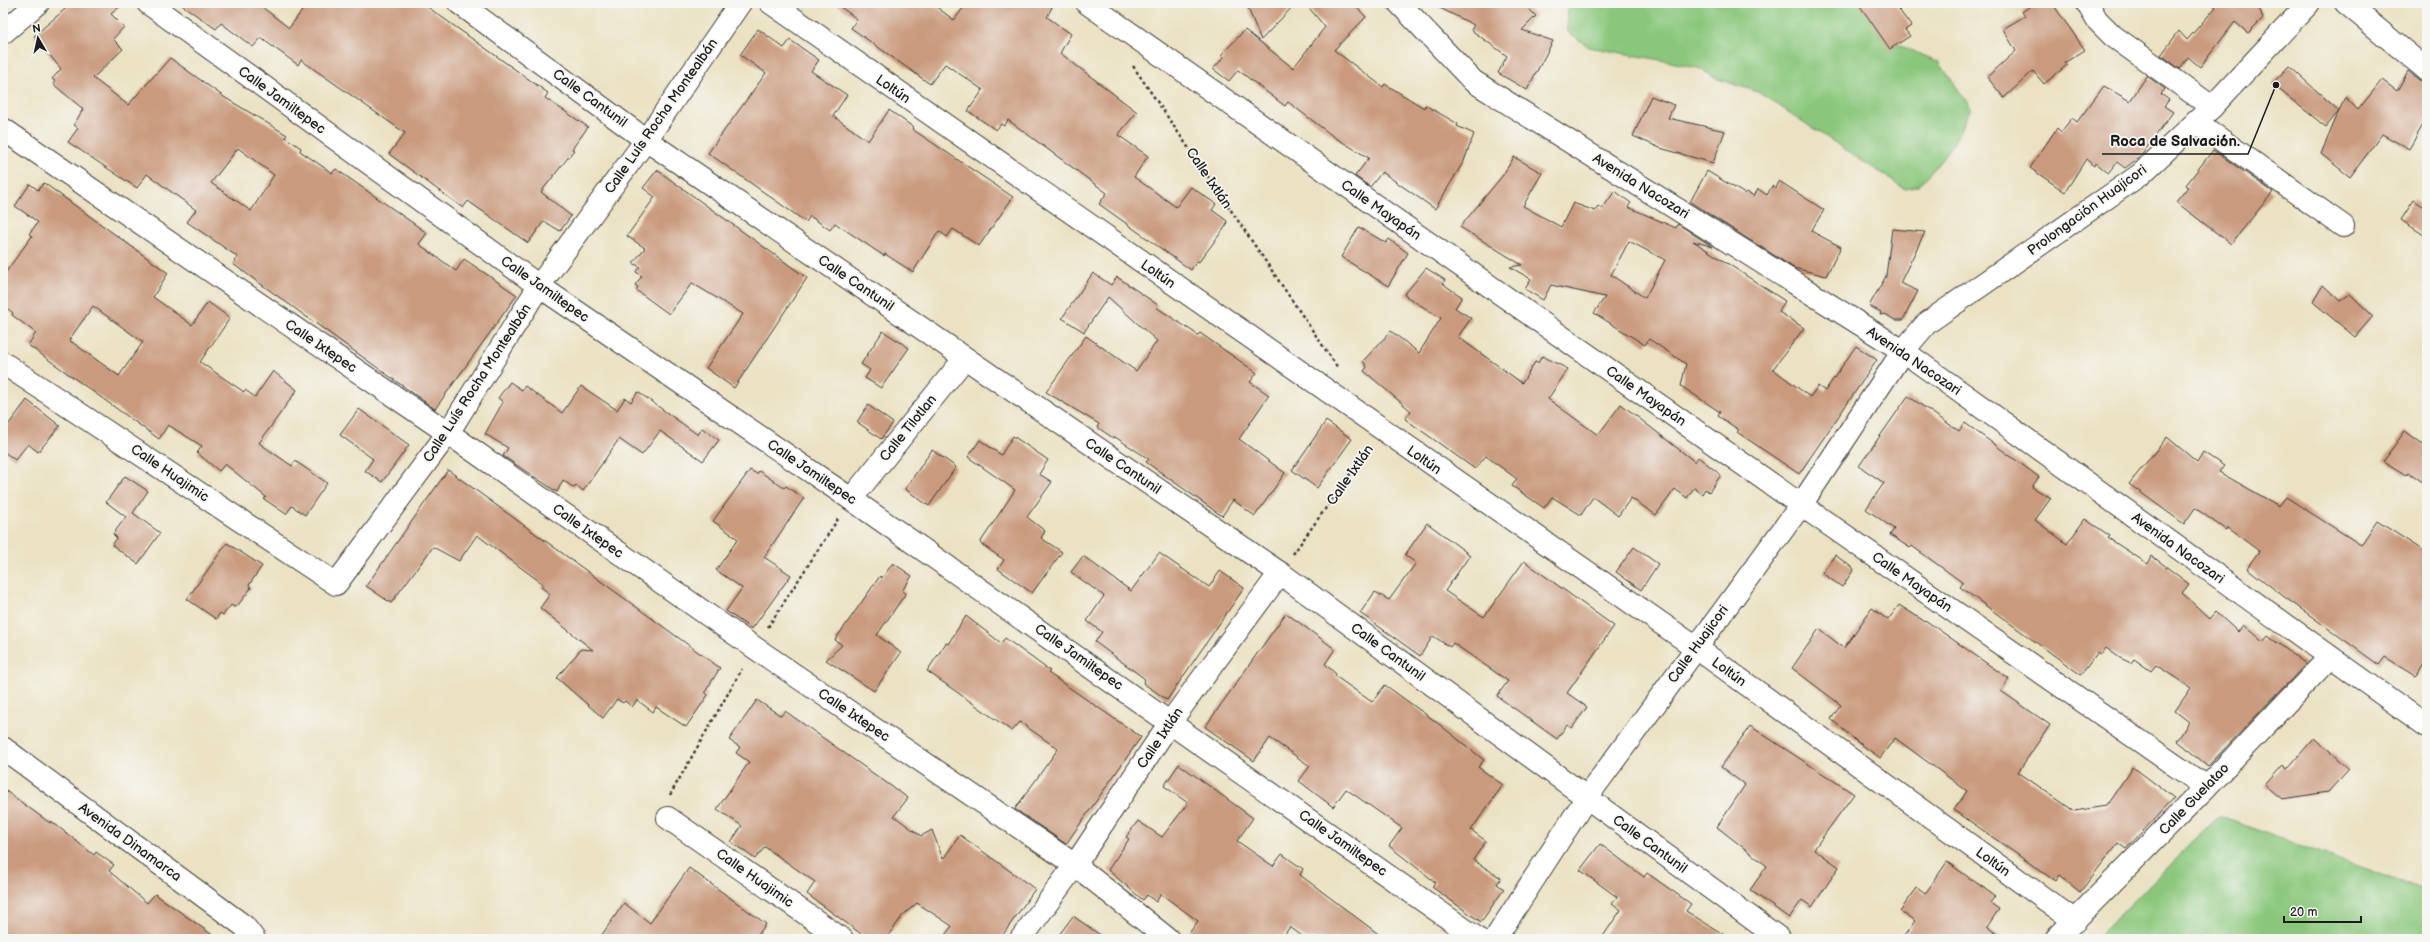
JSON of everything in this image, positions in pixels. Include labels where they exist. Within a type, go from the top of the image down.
[{"type":"street","points":[[3,33],[38,3]]},
{"type":"street","name":"Calle Jamiltepec","points":[[148,3],[539,286],[851,498],[1171,721],[1478,939]]},
{"type":"street","name":"Calle Cantunil","points":[[459,3],[646,140],[1280,573],[1780,939]]},
{"type":"street","name":"Calle Luís Rocha Montealbán","points":[[336,584],[448,433],[539,286],[646,140],[740,3]]},
{"type":"street","name":"Loltún","points":[[771,3],[1381,431],[1695,648],[2075,921]]},
{"type":"street","name":"Calle Mayapán","points":[[1087,3],[1801,505],[2206,787]]},
{"type":"street","name":"Avenida Nacozari","points":[[1399,3],[1473,81],[1903,350],[2427,726]]},
{"type":"street","points":[[2087,3],[2097,20],[2113,36],[2212,107]]},
{"type":"street","name":"Prolongación Huajicori","points":[[1903,350],[1927,323],[2141,174],[2212,107],[2309,3]]},
{"type":"street","points":[[2346,3],[2427,70]]},
{"type":"street","points":[[2196,122],[2343,226]]},
{"type":"street","name":"Calle Ixtepec","points":[[3,129],[448,433],[755,648],[1075,865],[1168,939]]},
{"type":"street","name":"Calle Huajicori","points":[[1495,939],[1587,797],[1801,505],[1903,350]]},
{"type":"street","name":"Calle Tilotlan","points":[[851,498],[965,358]]},
{"type":"street","name":"Calle Huajimic","points":[[3,363],[336,584]]},
{"type":"street","name":"Calle Ixtlán","points":[[1021,939],[1075,865],[1171,721],[1280,573]]},
{"type":"street","name":"Calle Guelatao","points":[[2056,939],[2206,787],[2330,657]]},
{"type":"street","name":"Avenida Dinamarca","points":[[3,748],[244,926],[254,939]]},
{"type":"street","name":"Calle Huajimic","points":[[668,818],[842,939]]},
{"type":"path","name":"Calle Ixtlán","points":[[1132,65],[1341,372]]},
{"type":"path","name":"Calle Ixtlán","points":[[1280,573],[1381,431]]},
{"type":"green space","points":[[1573,3],[1862,3],[1882,38],[1939,62],[1971,108],[1952,146],[1919,186],[1905,189],[1758,92],[1718,79],[1698,68],[1589,47],[1568,32],[1566,13]]},
{"type":"green space","points":[[2218,816],[2427,891],[2427,939],[2096,939]]},
{"type":"building","points":[[72,3],[124,3],[111,14],[124,27],[113,39],[123,49],[93,78],[128,105],[170,58],[224,97],[287,135],[285,137],[301,148],[300,151],[332,173],[336,169],[427,233],[419,244],[456,271],[464,259],[517,295],[435,409],[233,264],[238,257],[187,222],[196,210],[147,174],[137,188],[68,142],[78,128],[74,125],[83,109],[53,84],[55,81],[52,79],[61,69],[34,36]],"holes":[[[238,148],[274,175],[251,211],[211,183]]]},
{"type":"building","points":[[179,3],[257,3],[289,28],[308,3],[422,3],[548,93],[545,98],[588,127],[572,149],[574,150],[541,192],[571,216],[560,231],[544,221],[528,243],[468,201],[463,208],[389,154],[405,133],[301,60],[298,65],[261,38],[253,47],[221,23],[216,29]]},
{"type":"building","points":[[835,3],[931,3],[954,20],[967,3],[1054,3],[1047,17],[1071,34],[1060,53],[1137,112],[1118,135],[1148,156],[1134,177],[1176,207],[1191,187],[1216,204],[1212,210],[1227,221],[1226,226],[1199,262],[1197,261],[1191,270],[1099,204],[1107,193],[1008,120],[1004,126],[1001,124],[996,130],[968,111],[983,90],[945,64],[930,84],[851,28],[857,19]]},
{"type":"building","points":[[1246,3],[1296,3],[1261,40]]},
{"type":"building","points":[[1305,3],[1353,3],[1366,17],[1334,50],[1383,87],[1385,84],[1424,108],[1425,105],[1458,124],[1457,126],[1474,134],[1464,161],[1435,209],[1382,172],[1370,187],[1355,176],[1369,158],[1334,137],[1288,102],[1285,106],[1238,70],[1229,81],[1213,69],[1224,57],[1221,55],[1245,30],[1293,68],[1325,27]]},
{"type":"building","points":[[1430,3],[1523,3],[1536,16],[1522,30],[1553,41],[1527,90],[1498,73],[1507,56],[1471,30],[1474,25]]},
{"type":"building","points":[[1858,3],[1894,3],[1911,26],[1905,30],[1910,36],[1890,49]]},
{"type":"building","points":[[2035,3],[2052,3],[2085,50],[2064,63],[2067,65],[2044,84],[2033,71],[2004,98],[1987,77],[2016,51],[2003,29],[2025,16],[2022,12]]},
{"type":"building","points":[[2211,3],[2257,3],[2263,18],[2248,33],[2235,22],[2200,67],[2188,57],[2180,69],[2161,55],[2179,31],[2187,40],[2216,7]]},
{"type":"building","points":[[758,29],[784,48],[790,40],[819,60],[811,71],[847,95],[833,116],[868,141],[889,110],[913,127],[912,129],[1013,197],[979,246],[953,229],[947,237],[939,231],[913,272],[885,254],[884,256],[835,223],[830,230],[810,216],[806,222],[708,153],[766,73],[740,55]]},
{"type":"building","points":[[2289,66],[2339,111],[2326,127],[2272,84]]},
{"type":"building","points":[[2408,71],[2419,80],[2427,82],[2427,118],[2409,149],[2382,134],[2350,177],[2321,154],[2345,97],[2358,110],[2382,80],[2397,91]]},
{"type":"building","points":[[2147,76],[2165,89],[2161,94],[2169,100],[2164,106],[2173,112],[2140,157],[2125,168],[2117,162],[2108,173],[2096,163],[2094,166],[2086,159],[2065,192],[2030,168],[2057,128],[2061,132],[2072,118],[2077,122],[2104,86],[2130,101]]},
{"type":"building","points":[[1651,96],[1674,105],[1668,118],[1725,131],[1713,163],[1660,148],[1633,136]]},
{"type":"building","points":[[2213,150],[2273,192],[2231,244],[2176,202],[2188,187],[2186,185]]},
{"type":"building","points":[[1514,157],[1542,173],[1523,206],[1561,227],[1573,203],[1595,211],[1598,206],[1602,209],[1615,191],[1631,203],[1628,207],[1676,228],[1678,224],[1713,247],[1693,241],[1785,301],[1779,312],[1804,328],[1773,369],[1810,397],[1818,386],[1825,391],[1856,346],[1877,360],[1799,474],[1737,432],[1739,430],[1718,416],[1720,412],[1681,386],[1686,364],[1649,339],[1645,345],[1594,313],[1605,297],[1551,285],[1543,300],[1525,289],[1531,279],[1510,267],[1522,265],[1460,227],[1503,175]],"holes":[[[1629,241],[1665,260],[1645,298],[1611,275]]]},
{"type":"building","points":[[657,170],[807,278],[734,388],[706,368],[743,314],[692,283],[669,314],[636,290],[638,287],[635,285],[642,276],[636,272],[640,267],[633,263],[645,248],[627,236],[655,197],[643,188]]},
{"type":"building","points":[[1707,171],[1745,194],[1747,192],[1754,196],[1758,189],[1767,195],[1772,186],[1776,189],[1779,181],[1824,210],[1811,231],[1841,247],[1826,276],[1794,268],[1690,202]]},
{"type":"building","points":[[44,183],[168,273],[153,297],[192,325],[208,302],[230,318],[200,362],[244,392],[245,390],[255,397],[273,371],[297,390],[259,443],[292,466],[295,461],[327,483],[305,515],[292,506],[286,514],[264,499],[266,497],[225,464],[219,471],[197,453],[202,446],[168,425],[159,439],[28,345],[36,333],[12,315],[13,313],[3,305],[3,276],[32,236],[29,234],[38,222],[15,206],[30,184],[38,190]],"holes":[[[93,306],[143,342],[119,376],[69,340]]]},
{"type":"building","points":[[2414,200],[2427,209],[2427,237],[2401,220]]},
{"type":"building","points":[[1359,227],[1386,243],[1389,239],[1408,253],[1388,286],[1341,257]]},
{"type":"building","points":[[1892,229],[1925,232],[1900,283],[1918,291],[1903,320],[1895,320],[1885,314],[1880,315],[1881,312],[1869,306],[1886,276]]},
{"type":"building","points":[[1426,268],[1445,280],[1443,283],[1446,286],[1462,297],[1455,308],[1471,318],[1458,337],[1522,383],[1535,362],[1538,363],[1542,356],[1568,369],[1548,399],[1598,435],[1621,404],[1695,462],[1698,457],[1721,475],[1709,492],[1705,489],[1702,494],[1694,488],[1687,498],[1675,489],[1656,515],[1631,498],[1618,516],[1593,497],[1581,515],[1552,497],[1544,508],[1512,486],[1517,479],[1486,456],[1475,469],[1405,419],[1411,411],[1364,371],[1367,367],[1363,361],[1391,331],[1419,353],[1441,318],[1404,295]]},
{"type":"building","points":[[1093,273],[1111,285],[1117,277],[1158,305],[1156,307],[1198,335],[1200,333],[1257,373],[1250,382],[1269,395],[1239,439],[1285,473],[1255,516],[1233,500],[1222,516],[1146,462],[1149,459],[1097,427],[1099,424],[1046,392],[1086,336],[1136,371],[1157,341],[1108,297],[1084,332],[1062,318]]},
{"type":"building","points":[[2323,285],[2340,301],[2350,294],[2373,316],[2355,337],[2313,302]]},
{"type":"building","points":[[883,331],[909,348],[881,388],[865,378],[870,370],[861,364]]},
{"type":"building","points":[[510,382],[522,390],[525,386],[562,413],[581,386],[617,410],[625,398],[631,402],[638,392],[698,435],[702,428],[719,440],[703,461],[660,431],[642,455],[619,439],[583,491],[576,485],[574,488],[563,480],[557,492],[503,456],[508,448],[485,434],[503,402],[498,398]]},
{"type":"building","points":[[1908,396],[1959,431],[1965,423],[2039,477],[2032,487],[2051,498],[2035,520],[2067,544],[2085,519],[2110,536],[2108,538],[2148,564],[2152,556],[2189,584],[2182,593],[2210,619],[2216,612],[2238,632],[2243,625],[2263,642],[2268,636],[2306,664],[2208,766],[2177,741],[2189,722],[2175,711],[2191,688],[2156,665],[2151,671],[2134,659],[2131,663],[2120,658],[2106,648],[2101,654],[2098,652],[2081,675],[1960,587],[1963,583],[1912,546],[1910,548],[1890,535],[1894,529],[1866,509],[1884,483],[1859,466]]},
{"type":"building","points":[[27,400],[60,426],[38,452],[28,444],[15,460],[3,451],[3,432]]},
{"type":"building","points":[[868,405],[893,423],[881,439],[857,422]]},
{"type":"building","points":[[359,409],[409,445],[382,482],[365,471],[373,459],[340,435]]},
{"type":"building","points":[[1326,421],[1352,439],[1317,488],[1292,470]]},
{"type":"building","points":[[2405,431],[2427,447],[2427,485],[2408,472],[2406,475],[2383,461]]},
{"type":"building","points":[[1013,436],[1048,460],[1039,474],[1052,482],[1027,517],[1045,531],[1041,538],[1062,552],[1032,593],[998,569],[1004,560],[980,543],[1015,490],[968,457],[980,440],[1001,455]]},
{"type":"building","points":[[2167,437],[2197,462],[2203,452],[2224,466],[2219,472],[2279,506],[2286,497],[2361,545],[2377,521],[2427,553],[2427,660],[2419,673],[2416,676],[2385,657],[2379,665],[2283,596],[2247,568],[2259,551],[2227,527],[2226,530],[2195,508],[2184,524],[2129,484]]},
{"type":"building","points":[[932,450],[956,467],[929,506],[905,489]]},
{"type":"building","points":[[448,470],[720,668],[705,692],[708,695],[686,727],[656,707],[653,712],[637,700],[632,707],[625,701],[623,703],[617,699],[603,718],[557,678],[581,649],[593,650],[540,608],[550,594],[541,587],[543,584],[477,535],[459,561],[433,547],[391,603],[366,586]]},
{"type":"building","points":[[750,470],[757,474],[759,471],[784,488],[786,486],[804,498],[764,557],[791,575],[752,629],[726,611],[742,588],[716,570],[738,539],[713,521]]},
{"type":"building","points":[[125,476],[148,491],[133,513],[160,533],[138,564],[112,545],[117,538],[113,534],[126,517],[106,502]]},
{"type":"building","points":[[1427,523],[1470,555],[1445,591],[1484,617],[1524,561],[1614,626],[1567,693],[1587,707],[1572,728],[1567,725],[1557,739],[1497,696],[1508,681],[1453,643],[1450,647],[1433,636],[1420,656],[1360,613],[1375,592],[1389,600],[1416,563],[1405,555]]},
{"type":"building","points":[[227,543],[262,566],[249,585],[251,588],[238,605],[234,607],[231,605],[223,615],[220,613],[216,619],[187,599]]},
{"type":"building","points":[[1634,547],[1658,564],[1641,590],[1616,572]]},
{"type":"building","points":[[1159,553],[1209,587],[1220,571],[1244,588],[1167,700],[1143,683],[1145,679],[1095,642],[1102,632],[1087,621],[1104,596],[1071,572],[1083,556],[1131,591]]},
{"type":"building","points":[[1835,555],[1854,569],[1842,587],[1822,573]]},
{"type":"building","points":[[893,563],[912,576],[902,591],[906,593],[877,635],[901,653],[874,691],[826,660],[842,645],[835,640],[880,576],[882,578]]},
{"type":"building","points":[[1899,605],[1924,621],[1925,620],[2009,679],[2001,691],[2050,725],[2018,772],[2074,811],[2106,806],[2133,767],[2174,798],[2126,849],[2118,843],[2080,892],[2059,875],[2055,881],[1954,810],[1967,791],[1895,738],[1880,758],[1854,739],[1831,719],[1841,705],[1792,668],[1819,629],[1844,648],[1872,608],[1888,620]]},
{"type":"building","points":[[1286,613],[1335,649],[1325,664],[1336,674],[1335,676],[1372,702],[1385,685],[1435,721],[1484,760],[1478,767],[1503,785],[1471,830],[1486,841],[1473,860],[1501,878],[1497,884],[1504,889],[1481,922],[1432,887],[1435,882],[1389,846],[1402,828],[1346,789],[1333,807],[1299,781],[1310,766],[1270,738],[1254,761],[1205,727]]},
{"type":"building","points":[[966,616],[1001,643],[1005,638],[1050,671],[1048,673],[1141,737],[1066,844],[1015,809],[1058,749],[1020,722],[1012,731],[927,671],[946,643],[948,644]]},
{"type":"building","points":[[757,700],[781,716],[785,711],[908,798],[894,816],[921,836],[932,830],[943,859],[960,835],[1035,889],[1000,939],[942,939],[952,926],[917,903],[903,915],[886,939],[868,939],[807,894],[815,882],[765,847],[755,859],[731,842],[742,826],[717,809],[749,762],[736,753],[740,747],[729,740]]},
{"type":"building","points":[[1750,726],[1854,794],[1814,849],[1839,867],[1812,907],[1802,900],[1789,918],[1750,890],[1767,866],[1717,827],[1745,785],[1721,767]]},
{"type":"building","points":[[2314,738],[2349,769],[2328,792],[2282,799],[2265,785],[2283,765],[2287,769]]},
{"type":"building","points":[[1179,764],[1253,818],[1237,841],[1273,866],[1282,854],[1303,869],[1300,875],[1385,939],[1306,939],[1290,927],[1281,939],[1185,939],[1198,921],[1161,894],[1156,902],[1147,895],[1143,900],[1108,870],[1129,839],[1126,837],[1138,821],[1162,837],[1188,803],[1164,786]]},
{"type":"building","points":[[3,789],[50,823],[51,821],[94,855],[96,852],[114,865],[109,871],[147,903],[155,894],[218,939],[3,939]]},
{"type":"building","points":[[1600,844],[1644,877],[1647,873],[1691,904],[1686,911],[1731,939],[1601,939],[1621,910],[1612,903],[1617,897],[1580,870]]},
{"type":"building","points":[[1947,862],[1995,896],[1990,903],[1999,909],[1987,927],[2004,939],[1902,939],[1915,921],[1900,911],[1917,888],[1925,894]]},
{"type":"building","points":[[689,868],[766,924],[755,939],[599,939],[624,903],[650,923]]},
{"type":"building","points":[[1073,916],[1106,939],[1056,939]]},
{"type":"place","name":"Roca de Salvación.","points":[[2276,85]]}]
